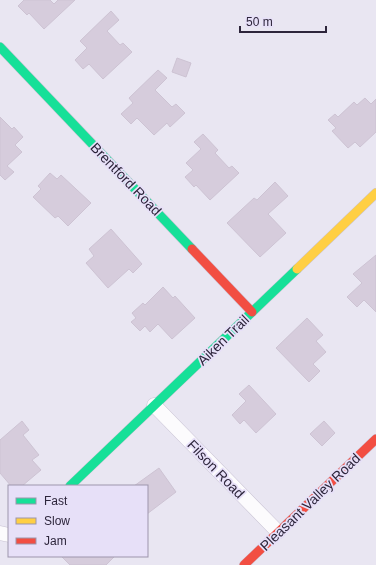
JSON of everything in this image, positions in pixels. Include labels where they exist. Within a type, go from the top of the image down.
[{"type":"street","name":"Brentford Road","points":[[0,47],[252,312]]},
{"type":"street","name":"Aiken Trail","points":[[71,485],[376,193]]},
{"type":"street","name":"Filson Road","points":[[154,405],[278,532]]},
{"type":"street","name":"Pleasant Valley Road","points":[[244,565],[376,439]]},
{"type":"building","points":[[24,0],[50,0],[54,4],[58,0],[75,0],[44,29],[29,13],[27,15],[18,6]]},
{"type":"building","points":[[111,11],[119,20],[107,31],[120,45],[123,43],[132,52],[103,79],[89,64],[83,69],[75,60],[87,48],[80,41]]},
{"type":"building","points":[[177,58],[191,63],[186,77],[172,72]]},
{"type":"building","points":[[158,70],[167,78],[155,90],[172,107],[176,104],[185,113],[170,127],[167,123],[154,135],[137,118],[131,124],[121,114],[133,103],[129,98]]},
{"type":"building","points":[[365,98],[371,104],[376,99],[376,132],[360,147],[355,142],[348,148],[332,131],[336,128],[328,120],[335,114],[338,117],[354,102],[357,105]]},
{"type":"building","points":[[0,117],[12,129],[14,127],[23,137],[15,145],[22,152],[7,166],[14,172],[5,180],[0,175]]},
{"type":"building","points":[[203,134],[218,150],[215,153],[229,168],[232,166],[239,173],[210,200],[196,185],[194,187],[185,177],[193,170],[186,163],[201,149],[194,142]]},
{"type":"building","points":[[50,173],[57,179],[61,175],[91,203],[68,226],[58,216],[55,218],[33,197],[41,189],[38,186]]},
{"type":"building","points":[[275,182],[288,196],[268,214],[286,233],[260,257],[227,223],[254,198],[257,200]]},
{"type":"building","points":[[111,229],[142,264],[133,273],[129,269],[108,288],[86,263],[94,256],[89,249]]},
{"type":"building","points":[[376,255],[376,312],[364,300],[357,307],[347,297],[362,283],[353,274]]},
{"type":"building","points":[[163,287],[173,298],[175,296],[195,318],[172,339],[158,324],[150,332],[145,326],[140,331],[131,322],[136,318],[132,313],[143,303],[145,305]]},
{"type":"building","points":[[307,318],[323,335],[316,341],[326,352],[313,364],[320,371],[309,382],[276,348]]},
{"type":"building","points":[[249,385],[276,414],[256,433],[244,420],[240,424],[232,415],[246,401],[239,394]]},
{"type":"building","points":[[22,421],[29,430],[23,435],[39,455],[32,460],[41,470],[23,485],[10,485],[0,473],[0,440]]},
{"type":"building","points":[[324,421],[335,433],[322,446],[310,434]]},
{"type":"building","points":[[159,468],[176,492],[148,513],[148,485],[135,485]]},
{"type":"building","points":[[62,557],[114,557],[106,565],[70,565]]},
{"type":"traffic: fast","points":[[0,47],[192,249]]},
{"type":"traffic: fast","points":[[71,485],[297,269]]},
{"type":"traffic: slow","points":[[297,269],[376,193]]},
{"type":"traffic: jam","points":[[192,249],[252,312]]},
{"type":"traffic: jam","points":[[244,565],[376,439]]}]
